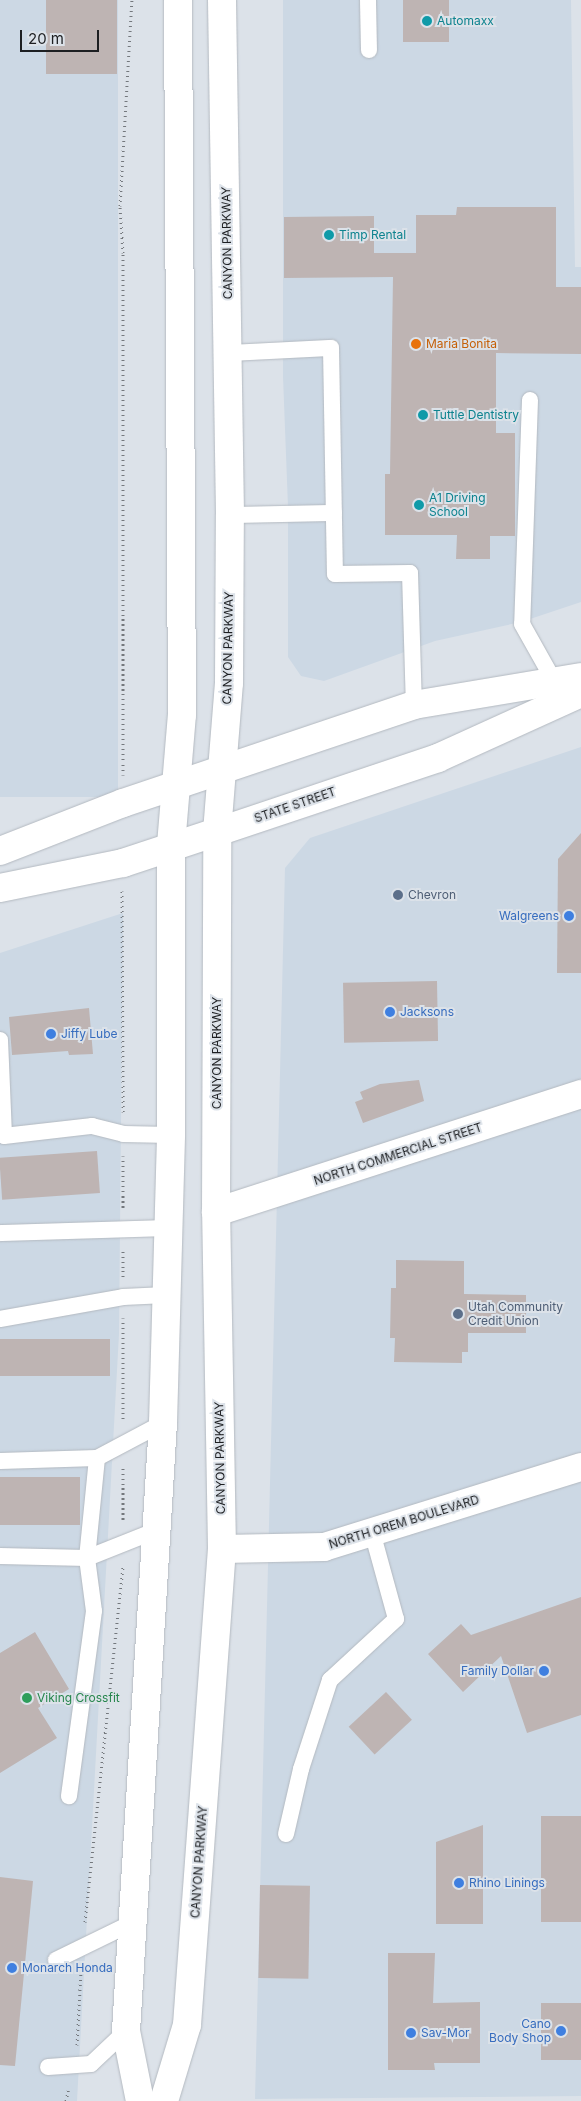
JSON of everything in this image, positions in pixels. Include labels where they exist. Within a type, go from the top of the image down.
[{"type":"main road","points":[[140,2101],[126,2031],[163,1424],[171,1135],[171,845],[182,715],[178,0]]},
{"type":"main road","name":"CANYON PARKWAY","points":[[164,2101],[187,2025],[222,1549],[216,1212],[217,832],[220,770],[229,683],[230,515],[222,0]]},
{"type":"main road","points":[[0,851],[177,785],[414,705],[581,677]]},
{"type":"main road","name":"STATE STREET","points":[[0,888],[123,863],[171,845],[217,832],[438,758],[581,693]]},
{"type":"main road","name":"NORTH COMMERCIAL STREET","points":[[216,1212],[581,1094]]},
{"type":"main road","name":"NORTH OREM BOULEVARD","points":[[222,1549],[324,1547],[581,1467]]},
{"type":"lane","points":[[368,0],[369,50]]},
{"type":"lane","points":[[228,353],[331,348],[335,574],[410,574],[414,705]]},
{"type":"lane","points":[[530,400],[522,624],[554,681]]},
{"type":"lane","points":[[230,515],[334,513]]},
{"type":"lane","points":[[0,1040],[4,1136],[92,1126],[123,1134],[171,1135]]},
{"type":"lane","points":[[0,1233],[168,1228]]},
{"type":"lane","points":[[0,1319],[123,1297],[166,1294]]},
{"type":"lane","points":[[0,1461],[96,1458],[163,1424]]},
{"type":"lane","points":[[70,1796],[94,1612],[87,1558],[96,1458]]},
{"type":"lane","points":[[0,1556],[87,1558],[155,1531]]},
{"type":"lane","points":[[286,1834],[301,1769],[330,1680],[396,1619],[372,1532]]},
{"type":"lane","points":[[56,1960],[132,1923]]},
{"type":"lane","points":[[48,2067],[91,2064],[126,2031]]},
{"type":"path","points":[[123,752],[123,253],[120,206],[132,0]]},
{"type":"shaded area","points":[[0,0],[118,0],[118,797],[0,797]]},
{"type":"shaded area","points":[[283,0],[571,0],[575,267],[581,267],[581,602],[521,622],[435,641],[324,681],[301,676],[288,657],[288,507],[283,377]]},
{"type":"shaded area","points":[[581,747],[581,2096],[255,2099],[285,868],[310,838]]},
{"type":"shaded area","points":[[123,913],[119,1334],[77,2101],[0,2101],[0,953]]},
{"type":"building","points":[[46,0],[117,0],[117,74],[46,74]]},
{"type":"building","name":"Automaxx","points":[[403,0],[449,0],[449,42],[403,42]]},
{"type":"building","points":[[457,207],[556,207],[556,287],[581,287],[581,354],[496,353],[496,433],[515,433],[515,536],[490,536],[490,559],[456,559],[457,535],[385,535],[385,474],[390,474],[393,277],[284,278],[284,217],[374,216],[374,253],[416,253],[416,215],[456,215]]},
{"type":"building","name":"Walgreens","points":[[581,833],[581,973],[557,973],[558,859]]},
{"type":"building","name":"Jacksons","points":[[437,981],[438,1041],[344,1043],[343,983]]},
{"type":"building","name":"Jiffy Lube","points":[[89,1008],[93,1054],[69,1055],[68,1051],[12,1055],[9,1017]]},
{"type":"building","points":[[419,1080],[424,1101],[363,1123],[355,1102],[363,1099],[360,1092],[380,1084]]},
{"type":"building","points":[[97,1151],[100,1193],[2,1200],[0,1158]]},
{"type":"building","name":"Utah Community Credit Union","points":[[396,1260],[464,1261],[464,1294],[526,1295],[526,1333],[468,1333],[468,1352],[462,1352],[462,1363],[394,1362],[395,1338],[390,1338],[391,1288],[396,1288]]},
{"type":"building","points":[[0,1339],[110,1339],[110,1376],[0,1376]]},
{"type":"building","points":[[0,1477],[80,1477],[80,1525],[0,1525]]},
{"type":"building","name":"Family Dollar","points":[[581,1597],[581,1715],[527,1733],[501,1656],[463,1692],[428,1654],[461,1624],[471,1635]]},
{"type":"building","name":"Viking Crossfit","points":[[35,1632],[69,1689],[38,1708],[57,1738],[0,1773],[0,1653]]},
{"type":"building","points":[[386,1692],[412,1720],[375,1755],[349,1727]]},
{"type":"building","points":[[541,1816],[581,1816],[581,1922],[541,1922]]},
{"type":"building","name":"Rhino Linings","points":[[483,1825],[483,1924],[436,1924],[436,1842]]},
{"type":"building","name":"Monarch Honda","points":[[0,1877],[33,1881],[15,2066],[0,2065]]},
{"type":"building","points":[[260,1885],[310,1886],[308,1979],[258,1978]]},
{"type":"building","name":"Sav-Mor","points":[[388,1953],[435,1953],[433,2003],[480,2002],[480,2063],[434,2063],[435,2070],[388,2070]]},
{"type":"building","name":"Cano Body Shop","points":[[541,2003],[581,2003],[581,2060],[541,2060]]},
{"type":"place","name":"Automaxx","points":[[427,21]]},
{"type":"place","name":"Timp Rental","points":[[329,235]]},
{"type":"place","name":"Maria Bonita","points":[[416,344]]},
{"type":"place","name":"Tuttle Dentistry","points":[[423,415]]},
{"type":"place","name":"A1 Driving School","points":[[419,505]]},
{"type":"place","name":"Chevron","points":[[398,895]]},
{"type":"place","name":"Walgreens","points":[[569,916]]},
{"type":"place","name":"Jacksons","points":[[390,1012]]},
{"type":"place","name":"Jiffy Lube","points":[[51,1034]]},
{"type":"place","name":"Utah Community Credit Union","points":[[458,1314]]},
{"type":"place","name":"Family Dollar","points":[[544,1671]]},
{"type":"place","name":"Viking Crossfit","points":[[27,1698]]},
{"type":"place","name":"Rhino Linings","points":[[459,1883]]},
{"type":"place","name":"Monarch Honda","points":[[12,1968]]},
{"type":"place","name":"Cano Body Shop","points":[[561,2031]]},
{"type":"place","name":"Sav-Mor","points":[[411,2033]]}]
